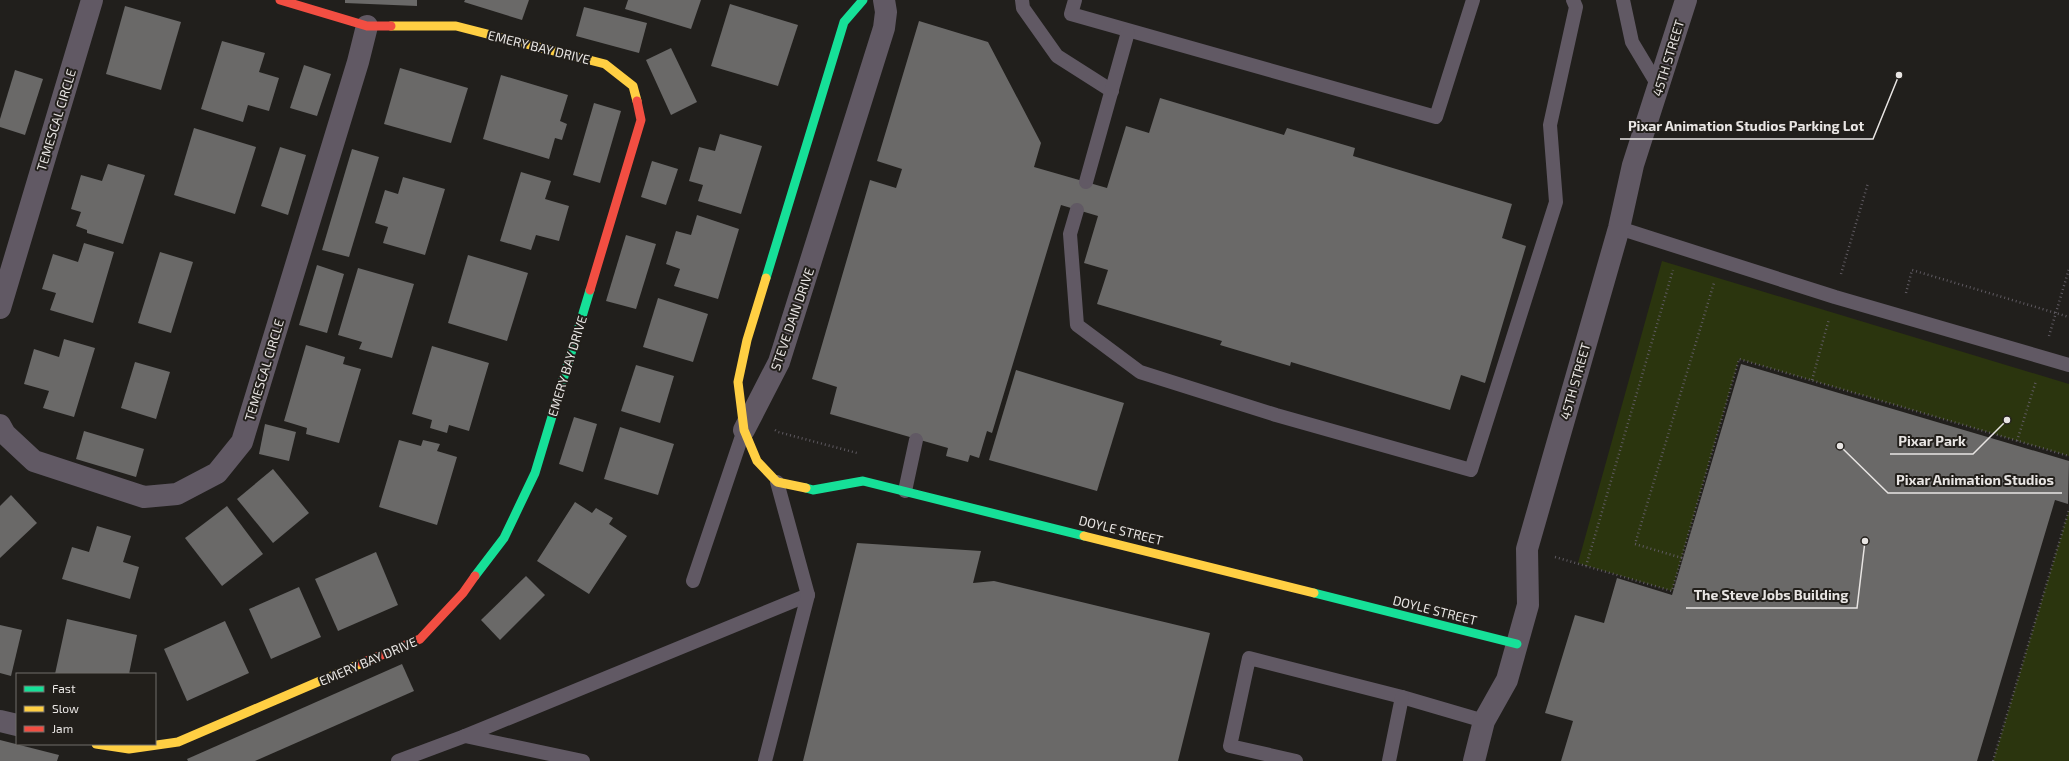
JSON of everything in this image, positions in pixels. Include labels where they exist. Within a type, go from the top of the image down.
[{"type":"street","name":"TEMESCAL CIRCLE","points":[[0,308],[92,0]]},
{"type":"street","name":"EMERY BAY DRIVE","points":[[102,745],[129,750],[178,742],[420,639],[464,593],[504,538],[535,473],[641,120],[633,86],[605,64],[456,26],[367,26],[280,0]]},
{"type":"street","points":[[776,482],[758,461],[744,430],[738,382],[747,340],[844,22],[863,0]]},
{"type":"street","name":"STEVE DAIN DRIVE","points":[[744,430],[780,362],[884,28],[886,12],[884,0]]},
{"type":"street","name":"45TH STREET","points":[[1474,761],[1484,721],[1507,680],[1518,644],[1528,605],[1526,549],[1619,228],[1633,165],[1686,0]]},
{"type":"street","name":"TEMESCAL CIRCLE","points":[[0,425],[4,434],[34,461],[144,497],[176,494],[217,473],[242,442],[358,62],[367,26]]},
{"type":"street","name":"DOYLE STREET","points":[[776,482],[813,490],[863,480],[1518,644]]},
{"type":"street","points":[[0,721],[16,725]]},
{"type":"lane","points":[[1022,0],[1024,8],[1057,56],[1112,91]]},
{"type":"lane","points":[[1075,0],[1071,14],[1128,32],[1436,117],[1473,0]]},
{"type":"lane","points":[[1078,210],[1070,234],[1077,325],[1140,372],[1276,415],[1471,470],[1556,202],[1550,125],[1576,7],[1573,0]]},
{"type":"lane","points":[[1623,0],[1632,42],[1659,87]]},
{"type":"lane","points":[[1086,182],[1128,32]]},
{"type":"lane","points":[[1619,228],[1720,262],[2069,365]]},
{"type":"lane","points":[[693,581],[744,430]]},
{"type":"lane","points":[[905,491],[916,440]]},
{"type":"lane","points":[[765,761],[808,595],[776,482]]},
{"type":"lane","points":[[398,761],[464,736],[808,595]]},
{"type":"lane","points":[[1296,761],[1230,746],[1249,658],[1402,697],[1484,721]]},
{"type":"lane","points":[[1389,761],[1402,697]]},
{"type":"lane","points":[[464,736],[583,761]]},
{"type":"path","points":[[1586,566],[1680,249]]},
{"type":"path","points":[[1682,558],[1636,544],[1720,262]]},
{"type":"path","points":[[1900,316],[1912,270],[2069,317]]},
{"type":"path","points":[[1578,563],[1672,591],[1739,359],[2069,456]]},
{"type":"path","points":[[1993,761],[2069,510]]},
{"type":"green space","points":[[1662,261],[2069,384],[2069,456],[1739,359],[1672,591],[1578,563]]},
{"type":"green space","points":[[2069,510],[2069,761],[1993,761],[1997,748]]},
{"type":"building","points":[[345,0],[417,0],[417,6],[345,3]]},
{"type":"building","points":[[465,0],[529,0],[522,20],[464,2]]},
{"type":"building","points":[[628,0],[701,0],[691,29],[625,9]]},
{"type":"building","points":[[730,4],[798,25],[778,86],[711,66]]},
{"type":"building","points":[[125,6],[181,22],[161,90],[106,74]]},
{"type":"building","points":[[584,7],[647,23],[639,53],[576,36]]},
{"type":"building","points":[[919,21],[988,42],[1041,143],[1034,167],[1107,188],[1126,126],[1149,133],[1160,98],[1284,135],[1287,128],[1355,148],[1353,156],[1512,204],[1502,238],[1526,246],[1485,383],[1461,375],[1450,410],[1291,362],[1290,366],[1220,345],[1222,341],[1097,304],[1108,270],[1084,263],[1098,216],[1061,205],[992,433],[987,431],[979,458],[970,455],[968,462],[946,456],[948,448],[830,414],[837,387],[812,379],[870,180],[896,188],[902,169],[877,161]]},
{"type":"building","points":[[222,41],[265,53],[259,72],[279,78],[269,111],[248,105],[243,122],[201,109]]},
{"type":"building","points":[[671,48],[697,102],[671,115],[646,60]]},
{"type":"building","points":[[304,65],[331,74],[317,116],[290,108]]},
{"type":"building","points":[[400,68],[468,88],[451,143],[384,124]]},
{"type":"building","points":[[15,70],[43,79],[25,135],[0,127],[0,119]]},
{"type":"building","points":[[501,75],[568,95],[560,121],[567,124],[562,140],[555,138],[549,159],[483,139]]},
{"type":"building","points":[[594,103],[621,111],[600,183],[573,175]]},
{"type":"building","points":[[194,128],[256,147],[235,214],[174,195]]},
{"type":"building","points":[[720,134],[762,146],[741,214],[698,201],[703,185],[689,181],[699,147],[715,151]]},
{"type":"building","points":[[280,147],[306,155],[288,215],[261,206]]},
{"type":"building","points":[[352,149],[379,157],[349,257],[322,250]]},
{"type":"building","points":[[652,161],[678,169],[666,205],[641,197]]},
{"type":"building","points":[[108,164],[145,175],[123,244],[87,233],[87,230],[76,226],[81,212],[71,209],[81,175],[102,181]]},
{"type":"building","points":[[521,172],[551,181],[545,199],[569,206],[559,241],[536,235],[531,250],[500,241]]},
{"type":"building","points":[[403,177],[445,189],[425,255],[383,243],[388,227],[375,223],[385,190],[398,194]]},
{"type":"building","points":[[697,215],[739,229],[718,299],[674,286],[680,269],[666,264],[676,231],[691,235]]},
{"type":"building","points":[[626,235],[656,244],[636,309],[606,301]]},
{"type":"building","points":[[84,243],[114,252],[93,323],[50,310],[56,293],[42,289],[53,254],[78,262]]},
{"type":"building","points":[[160,252],[193,262],[171,333],[138,323]]},
{"type":"building","points":[[468,255],[528,273],[507,341],[448,323]]},
{"type":"building","points":[[317,265],[344,274],[327,333],[299,325]]},
{"type":"building","points":[[358,268],[414,284],[392,358],[359,349],[362,342],[338,335]]},
{"type":"building","points":[[658,298],[708,314],[693,362],[643,347]]},
{"type":"building","points":[[64,339],[95,348],[74,417],[43,408],[49,391],[24,384],[34,349],[59,357]]},
{"type":"building","points":[[306,345],[345,357],[343,364],[361,369],[339,443],[306,434],[307,428],[284,421]]},
{"type":"building","points":[[432,346],[489,363],[469,431],[449,425],[447,433],[430,428],[432,420],[412,414]]},
{"type":"building","points":[[135,362],[170,372],[156,419],[121,408]]},
{"type":"building","points":[[1741,364],[2069,461],[2068,504],[2055,500],[1977,761],[1561,761],[1573,721],[1545,713],[1575,615],[1604,623],[1617,578],[1672,595]]},
{"type":"building","points":[[636,365],[674,376],[660,423],[621,411]]},
{"type":"building","points":[[1016,370],[1124,403],[1097,491],[989,460]]},
{"type":"building","points":[[574,417],[597,424],[583,472],[559,464]]},
{"type":"building","points":[[265,424],[296,432],[289,461],[259,454]]},
{"type":"building","points":[[620,427],[674,444],[658,495],[604,479]]},
{"type":"building","points":[[84,431],[144,449],[136,477],[76,459]]},
{"type":"building","points":[[399,440],[421,446],[423,440],[440,444],[437,451],[457,457],[437,525],[379,507]]},
{"type":"building","points":[[273,469],[309,513],[273,543],[237,499]]},
{"type":"building","points":[[11,495],[37,523],[0,558],[0,506]]},
{"type":"building","points":[[575,502],[592,513],[596,508],[613,518],[609,524],[627,536],[589,594],[537,561]]},
{"type":"building","points":[[227,506],[263,554],[222,586],[185,538]]},
{"type":"building","points":[[97,526],[131,536],[123,562],[139,567],[130,599],[62,579],[72,547],[89,552]]},
{"type":"building","points":[[857,543],[981,551],[973,583],[994,581],[1210,633],[1178,761],[803,761]]},
{"type":"building","points":[[376,552],[398,605],[338,631],[315,579]]},
{"type":"building","points":[[526,576],[545,595],[500,640],[481,620]]},
{"type":"building","points":[[299,587],[321,637],[271,659],[249,609]]},
{"type":"building","points":[[67,619],[137,635],[129,673],[55,673]]},
{"type":"building","points":[[225,621],[249,673],[187,701],[164,649]]},
{"type":"building","points":[[0,625],[22,630],[11,676],[0,673]]},
{"type":"building","points":[[402,664],[414,691],[255,761],[188,761],[187,759]]},
{"type":"building","points":[[0,740],[59,755],[57,761],[0,761]]},
{"type":"traffic: fast","points":[[766,278],[844,22],[863,0]]},
{"type":"traffic: fast","points":[[475,576],[504,538],[535,473],[590,290]]},
{"type":"traffic: fast","points":[[806,488],[813,490],[863,481],[1084,536]]},
{"type":"traffic: fast","points":[[1314,593],[1517,644]]},
{"type":"traffic: slow","points":[[391,26],[456,26],[605,64],[633,86],[637,101]]},
{"type":"traffic: slow","points":[[766,278],[747,340],[738,382],[744,430],[757,461],[777,482],[806,488]]},
{"type":"traffic: slow","points":[[1084,536],[1314,593]]},
{"type":"traffic: slow","points":[[103,745],[129,749],[178,742],[362,663]]},
{"type":"traffic: jam","points":[[280,0],[367,26],[391,26]]},
{"type":"traffic: jam","points":[[590,290],[641,120],[637,101]]},
{"type":"traffic: jam","points":[[362,663],[420,639],[463,593],[475,576]]},
{"type":"place","name":"Pixar Animation Studios Parking Lot","points":[[1899,75]]},
{"type":"place","name":"Pixar Park","points":[[2007,420]]},
{"type":"place","name":"Pixar Animation Studios","points":[[1840,446]]},
{"type":"place","name":"The Steve Jobs Building","points":[[1865,541]]}]
